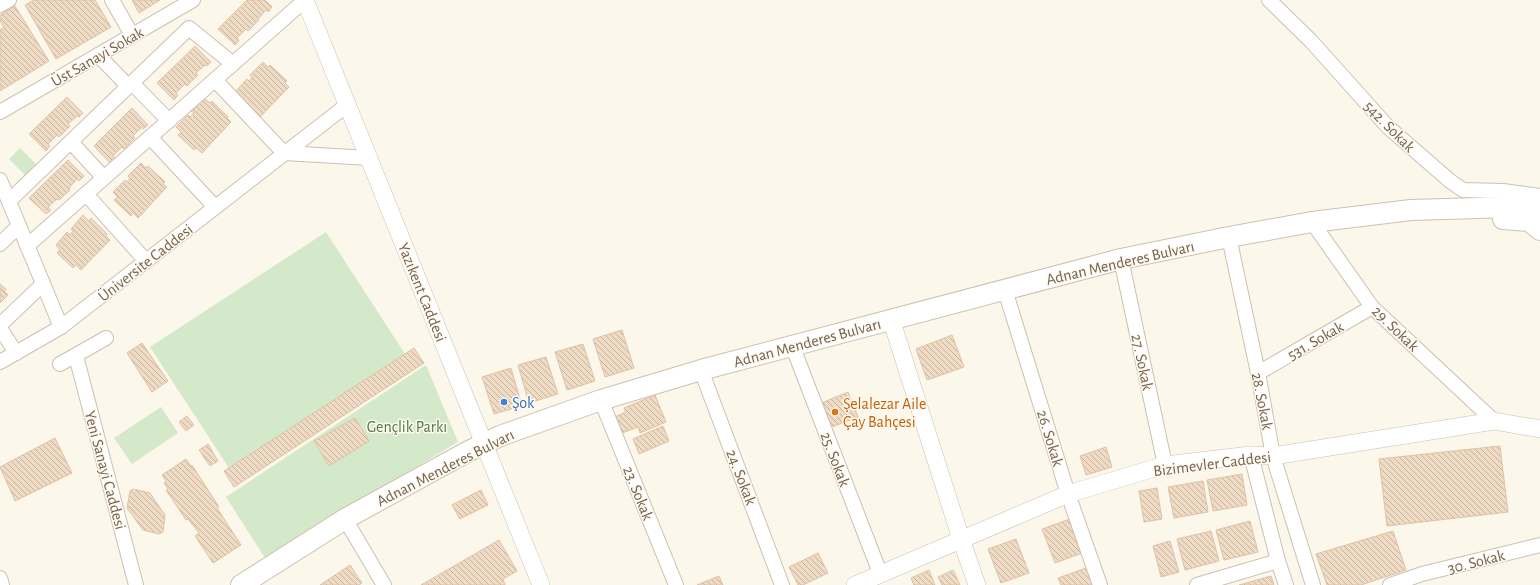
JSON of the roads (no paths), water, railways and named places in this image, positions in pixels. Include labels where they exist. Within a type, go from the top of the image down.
[{"type":"main road","name":"Adnan Menderes Bulvarı","points":[[241,585],[345,519],[500,436],[601,400],[701,370],[1120,259],[1312,222],[1411,210],[1537,221]]},
{"type":"street","points":[[0,5],[9,0]]},
{"type":"street","points":[[112,0],[132,35]]},
{"type":"street","name":"Üst Sanayi Sokak","points":[[0,112],[193,0]]},
{"type":"street","points":[[27,246],[305,0]]},
{"type":"street","name":"Yazıkent Caddesi","points":[[305,0],[541,585]]},
{"type":"street","name":"542. Sokak","points":[[1269,0],[1311,41],[1388,127],[1450,181],[1463,190],[1503,190],[1540,196]]},
{"type":"street","points":[[9,201],[188,28],[233,64]]},
{"type":"street","points":[[98,55],[169,121]]},
{"type":"street","points":[[215,80],[284,153],[369,158]]},
{"type":"street","points":[[299,154],[349,110]]},
{"type":"street","name":"Üniversite Caddesi","points":[[0,362],[61,327],[284,153],[349,110]]},
{"type":"street","points":[[150,137],[215,207]]},
{"type":"street","points":[[71,142],[104,178]]},
{"type":"street","points":[[0,180],[61,327]]},
{"type":"street","points":[[86,194],[146,261]]},
{"type":"street","name":"29. Sokak","points":[[1312,222],[1372,307],[1494,421]]},
{"type":"street","points":[[0,244],[19,226]]},
{"type":"street","name":"28. Sokak","points":[[1229,237],[1258,373],[1273,456],[1313,585]]},
{"type":"street","name":"27. Sokak","points":[[1120,259],[1165,465]]},
{"type":"street","points":[[16,353],[0,326],[43,284]]},
{"type":"street","name":"26. Sokak","points":[[1005,290],[1068,494],[1100,585]]},
{"type":"street","name":"531. Sokak","points":[[1258,373],[1372,307]]},
{"type":"street","points":[[891,319],[977,585]]},
{"type":"street","points":[[60,364],[106,338]]},
{"type":"street","name":"25. Sokak","points":[[792,345],[880,574]]},
{"type":"street","name":"Yeni Sanayi Caddesi","points":[[76,356],[136,585]]},
{"type":"street","name":"24. Sokak","points":[[701,370],[782,585]]},
{"type":"street","name":"23. Sokak","points":[[601,400],[676,585]]},
{"type":"street","name":"Bizimevler Caddesi","points":[[855,585],[1068,494],[1165,465],[1251,456],[1273,456],[1494,421],[1540,429]]},
{"type":"street","points":[[1251,456],[1278,562],[1286,585]]},
{"type":"street","points":[[345,519],[384,585]]},
{"type":"street","name":"30. Sokak","points":[[1390,585],[1423,580],[1540,545]]},
{"type":"street","points":[[1197,585],[1278,562]]},
{"type":"street","points":[[0,578],[2,585]]},
{"type":"place","name":"Şok","points":[[504,402]]},
{"type":"place","name":"Şelalezar Aile Çay Bahçesi","points":[[835,412]]},
{"type":"park label","name":"Gençlik Parkı","points":[[407,426]]}]
